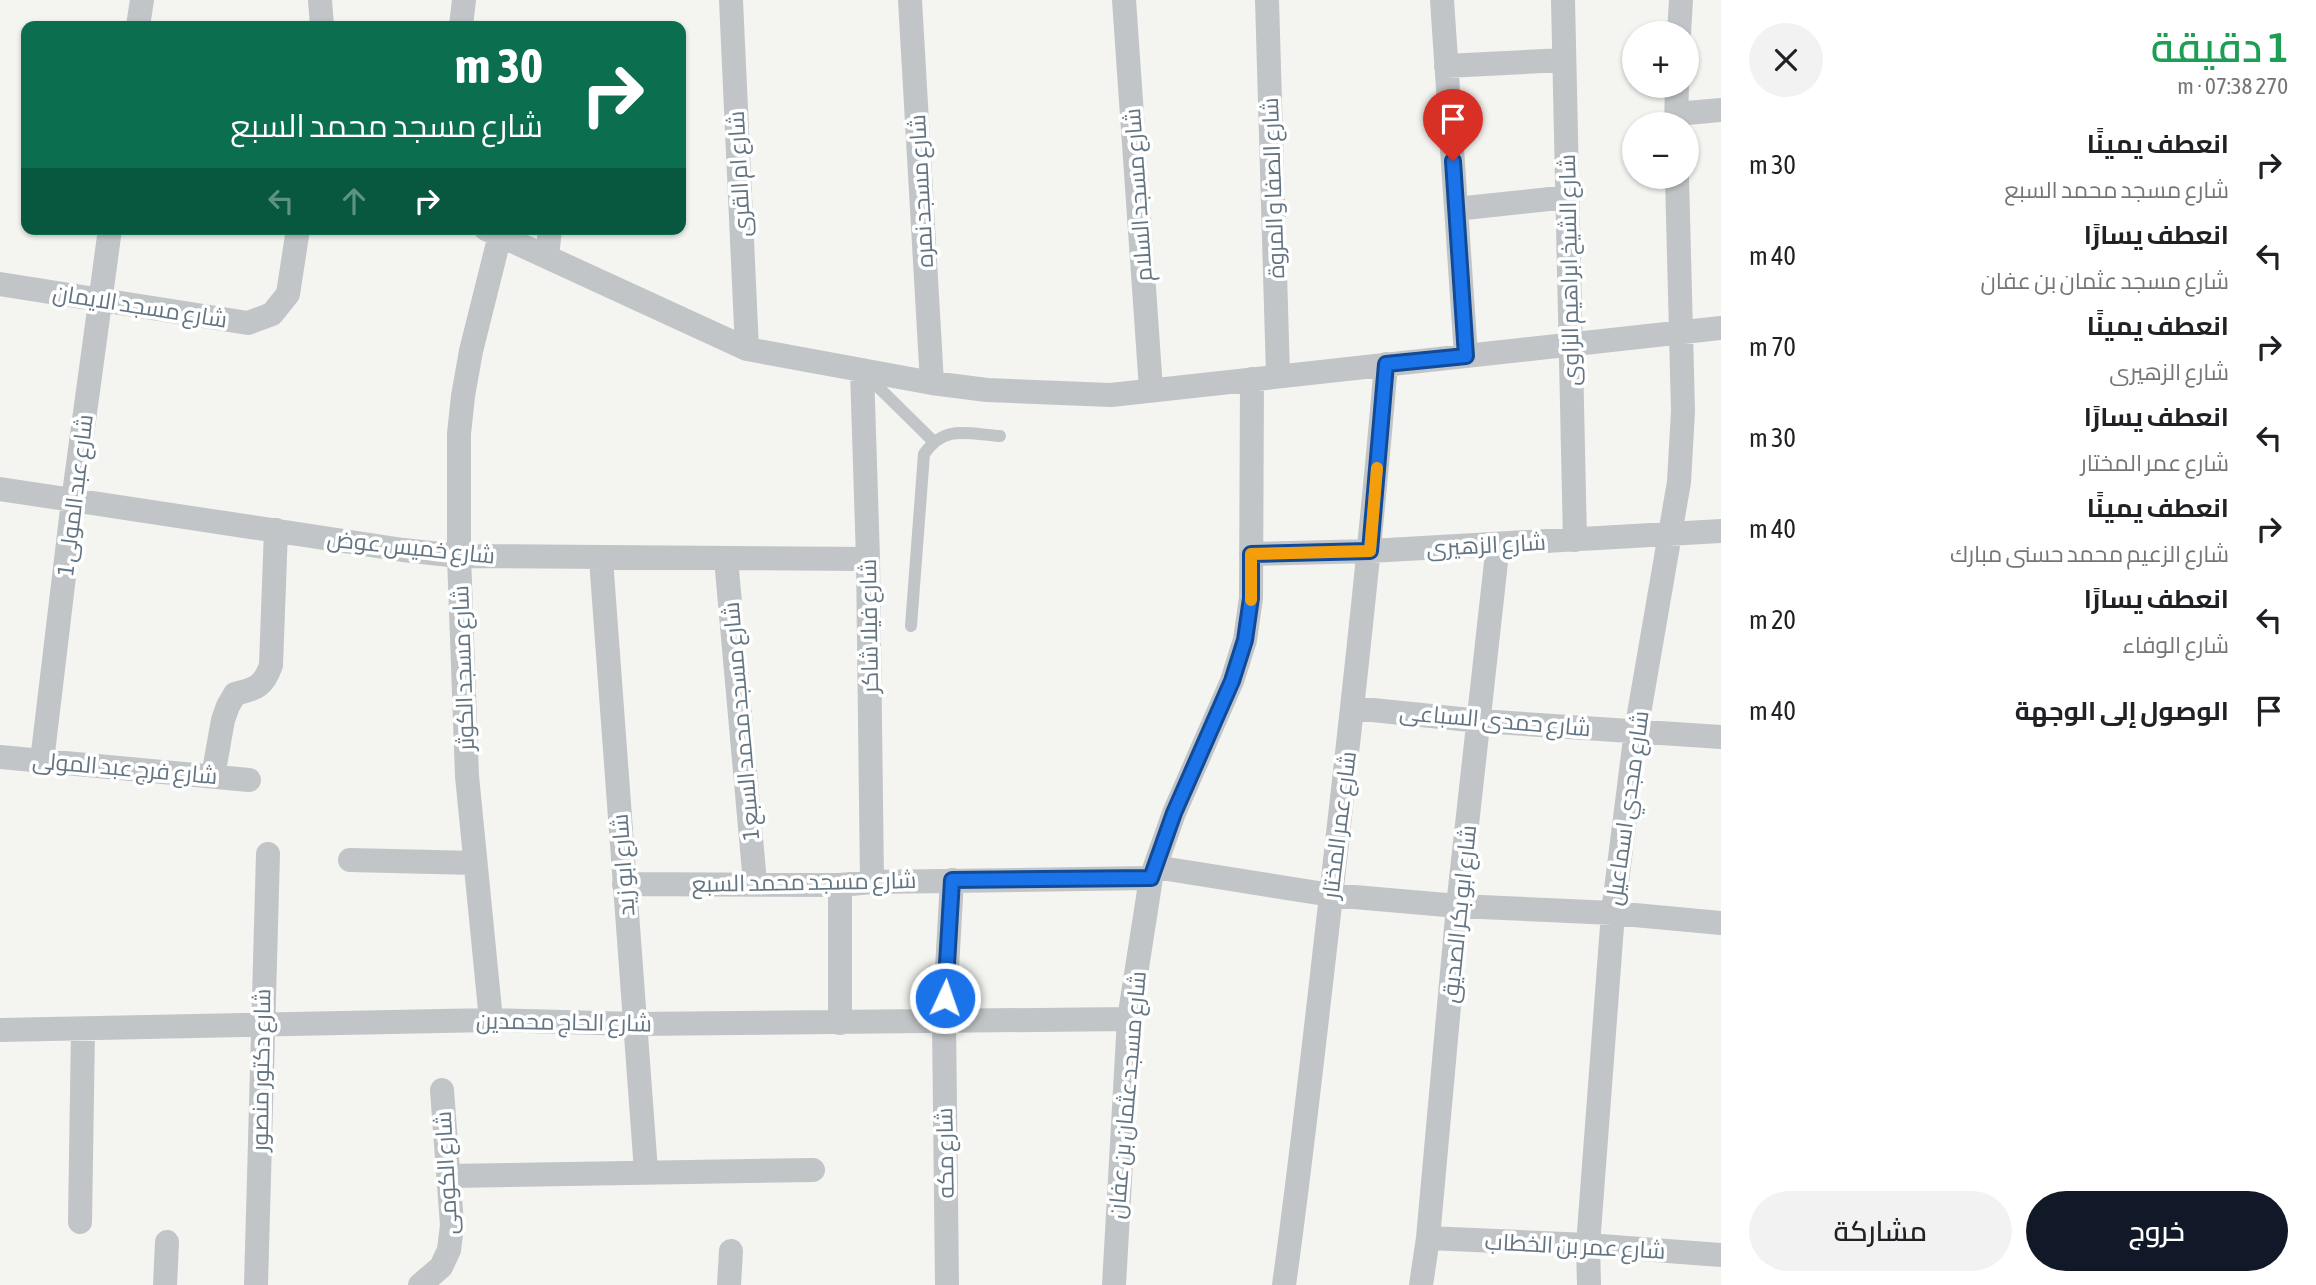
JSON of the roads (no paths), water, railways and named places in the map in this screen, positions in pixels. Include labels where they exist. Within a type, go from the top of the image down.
[{"type":"street","points":[[139,21],[141,0]]},
{"type":"street","points":[[320,0],[322,21]]},
{"type":"street","points":[[462,21],[464,0]]},
{"type":"street","name":"شارع ام القرى","points":[[731,0],[747,349]]},
{"type":"street","name":"شارع مسجد نمره","points":[[910,0],[932,383]]},
{"type":"street","name":"شارع مسجد السلام","points":[[1124,0],[1151,389]]},
{"type":"street","name":"شارع الصفا و المروة","points":[[1267,0],[1278,375]]},
{"type":"street","points":[[1441,0],[1466,356]]},
{"type":"street","name":"شارع الشيخ ابراهيم الزاوى","points":[[1563,0],[1575,540]]},
{"type":"street","points":[[1680,21],[1681,0]]},
{"type":"street","points":[[1446,66],[1563,60]]},
{"type":"street","points":[[1699,114],[1721,110]]},
{"type":"street","name":"شارع مجدي اسماعيل","points":[[1589,1285],[1588,1245],[1613,913],[1636,731],[1679,482],[1683,411],[1677,189]]},
{"type":"street","points":[[1456,209],[1568,197]]},
{"type":"street","name":"شارع عبد المولى 1","points":[[42,761],[73,501],[109,235]]},
{"type":"street","name":"شارع مسجد الايمان","points":[[0,284],[248,323],[272,314],[288,294],[297,235]]},
{"type":"street","name":"شارع مسجد الكوثر","points":[[491,1020],[467,776],[459,556],[459,434],[463,396],[492,235]]},
{"type":"street","points":[[500,235],[747,349],[932,383],[987,390],[1111,395],[1721,328]]},
{"type":"street","points":[[548,257],[550,235]]},
{"type":"street","name":"شارع عمر المختار","points":[[1284,1285],[1304,1143],[1353,708],[1386,364]]},
{"type":"street","name":"شارع فيلا شاكر","points":[[862,370],[868,559],[872,881]]},
{"type":"street","name":"شارع مسجد عثمان بن عفان","points":[[1114,1285],[1129,1019],[1153,873],[1174,813],[1235,671],[1245,640],[1251,598],[1252,379]]},
{"type":"street","name":"شارع خميس عوض","points":[[0,489],[403,550],[459,556],[868,559]]},
{"type":"street","points":[[213,776],[228,706],[235,694],[257,689],[266,680],[271,665],[276,530]]},
{"type":"street","name":"شارع الزهيرى","points":[[1251,554],[1370,551],[1721,531]]},
{"type":"street","name":"شارع ابو بكر الصديق","points":[[1421,1285],[1428,1237],[1458,906],[1499,544]]},
{"type":"street","name":"شارع ابو زيد","points":[[601,559],[646,1171]]},
{"type":"street","name":"شارع مسجد محمد السبع 1","points":[[726,559],[755,883]]},
{"type":"street","name":"شارع حمدى السباعى","points":[[1353,708],[1480,721],[1721,737]]},
{"type":"street","name":"شارع فرج عبد المولى","points":[[0,757],[249,780]]},
{"type":"street","name":"شارع دكتور منصور","points":[[256,1285],[268,854]]},
{"type":"street","points":[[351,860],[475,863]]},
{"type":"street","name":"شارع مسجد محمد السبع","points":[[624,884],[840,885],[872,881],[1153,873],[1331,895],[1458,906],[1613,913],[1721,923]]},
{"type":"street","name":"شارع مكه","points":[[947,1285],[944,1021],[952,880]]},
{"type":"street","points":[[839,1023],[840,885]]},
{"type":"street","name":"شارع الحاج محمدين","points":[[0,1030],[491,1020],[635,1024],[1129,1019]]},
{"type":"street","points":[[80,1222],[83,1029]]},
{"type":"street","name":"شارع الكومى","points":[[420,1285],[441,1268],[449,1250],[452,1225],[442,1090]]},
{"type":"street","points":[[449,1176],[813,1170]]},
{"type":"street","name":"شارع عمر بن الخطاب","points":[[1428,1237],[1721,1255]]},
{"type":"street","points":[[165,1285],[167,1242]]},
{"type":"street","points":[[729,1285],[731,1251]]},
{"type":"lane","points":[[862,370],[933,441]]},
{"type":"lane","points":[[911,626],[923,454],[933,441],[947,433],[1000,436]]}]
